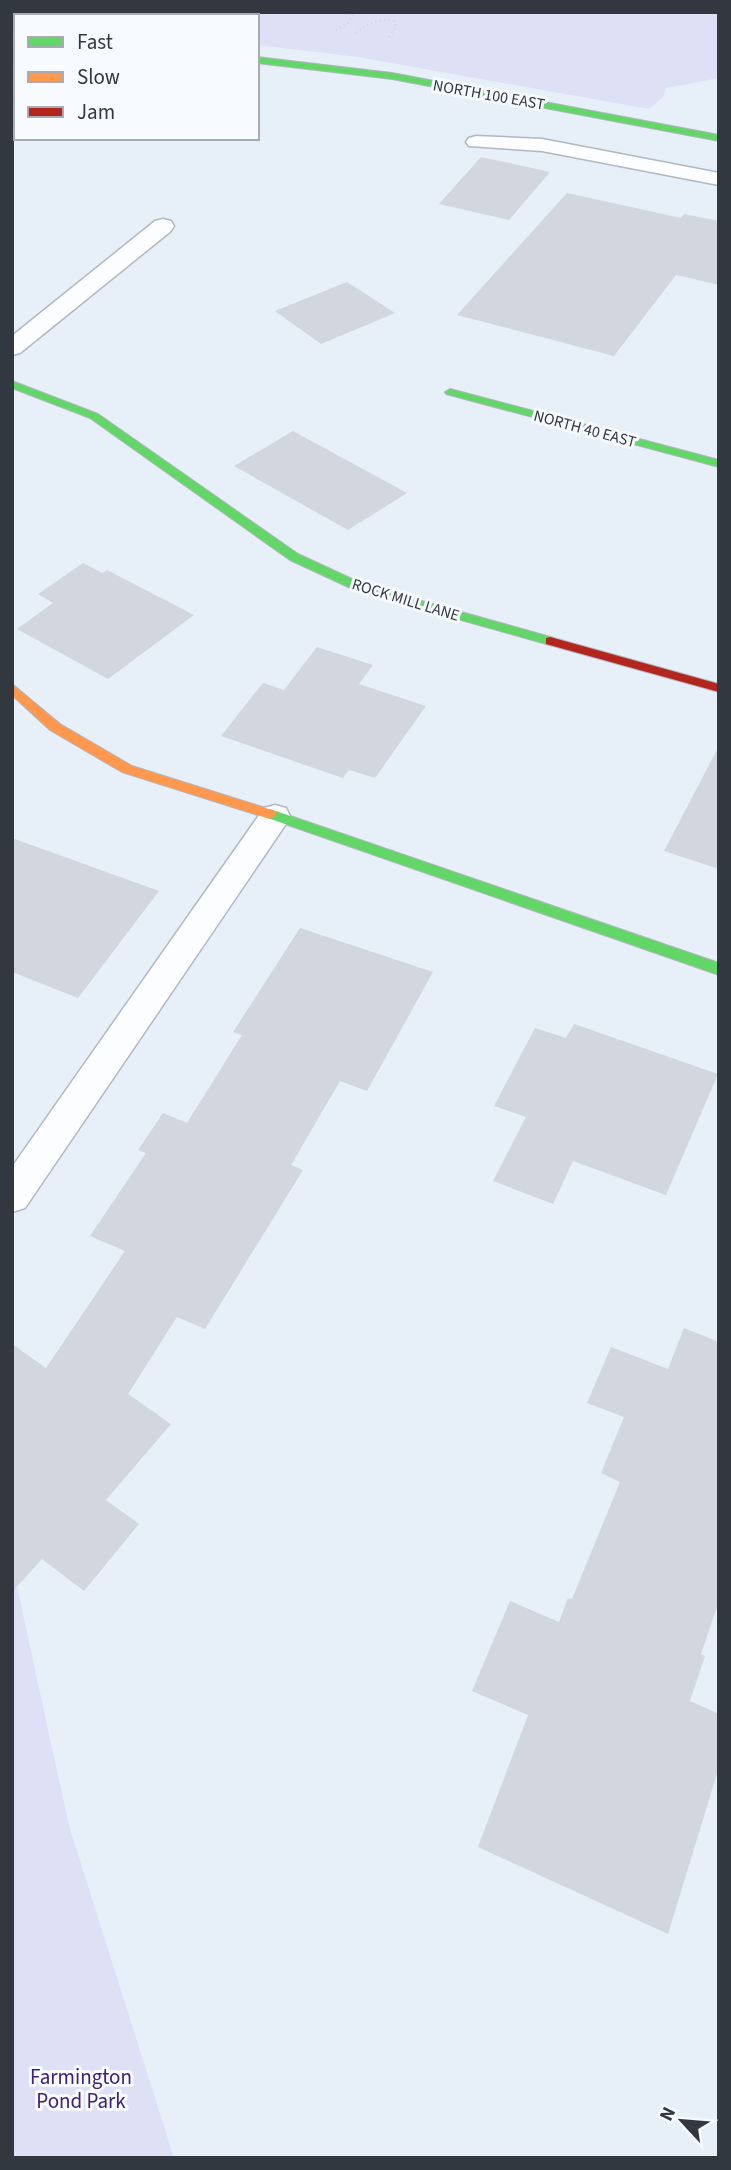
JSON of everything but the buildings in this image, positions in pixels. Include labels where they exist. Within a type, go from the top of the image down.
[{"type":"street","name":"NORTH 100 EAST","points":[[259,60],[392,76],[719,138]]},
{"type":"street","name":"ROCK MILL LANE","points":[[12,384],[94,416],[293,557],[361,587],[719,688]]},
{"type":"street","name":"NORTH 40 EAST","points":[[450,392],[719,464]]},
{"type":"street","points":[[12,688],[55,727],[127,769],[275,816],[719,969]]},
{"type":"lane","points":[[476,142],[542,145],[719,179]]},
{"type":"lane","points":[[12,348],[163,226]]},
{"type":"lane","points":[[12,1197],[275,816]]},
{"type":"green space","points":[[12,12],[719,12],[719,78],[666,88],[663,97],[649,109],[358,57],[259,45],[259,14],[14,14],[12,28]]},
{"type":"green space","name":"Farmington Pond Park","points":[[12,1564],[69,1826],[174,2158],[12,2158]]},
{"type":"traffic: fast","points":[[259,60],[392,76],[719,138]]},
{"type":"traffic: fast","points":[[12,384],[94,416],[294,557],[361,588],[550,641]]},
{"type":"traffic: fast","points":[[450,392],[719,464]]},
{"type":"traffic: fast","points":[[270,814],[719,969]]},
{"type":"traffic: slow","points":[[12,688],[55,727],[127,769],[270,814]]},
{"type":"traffic: jam","points":[[550,641],[719,688]]}]
